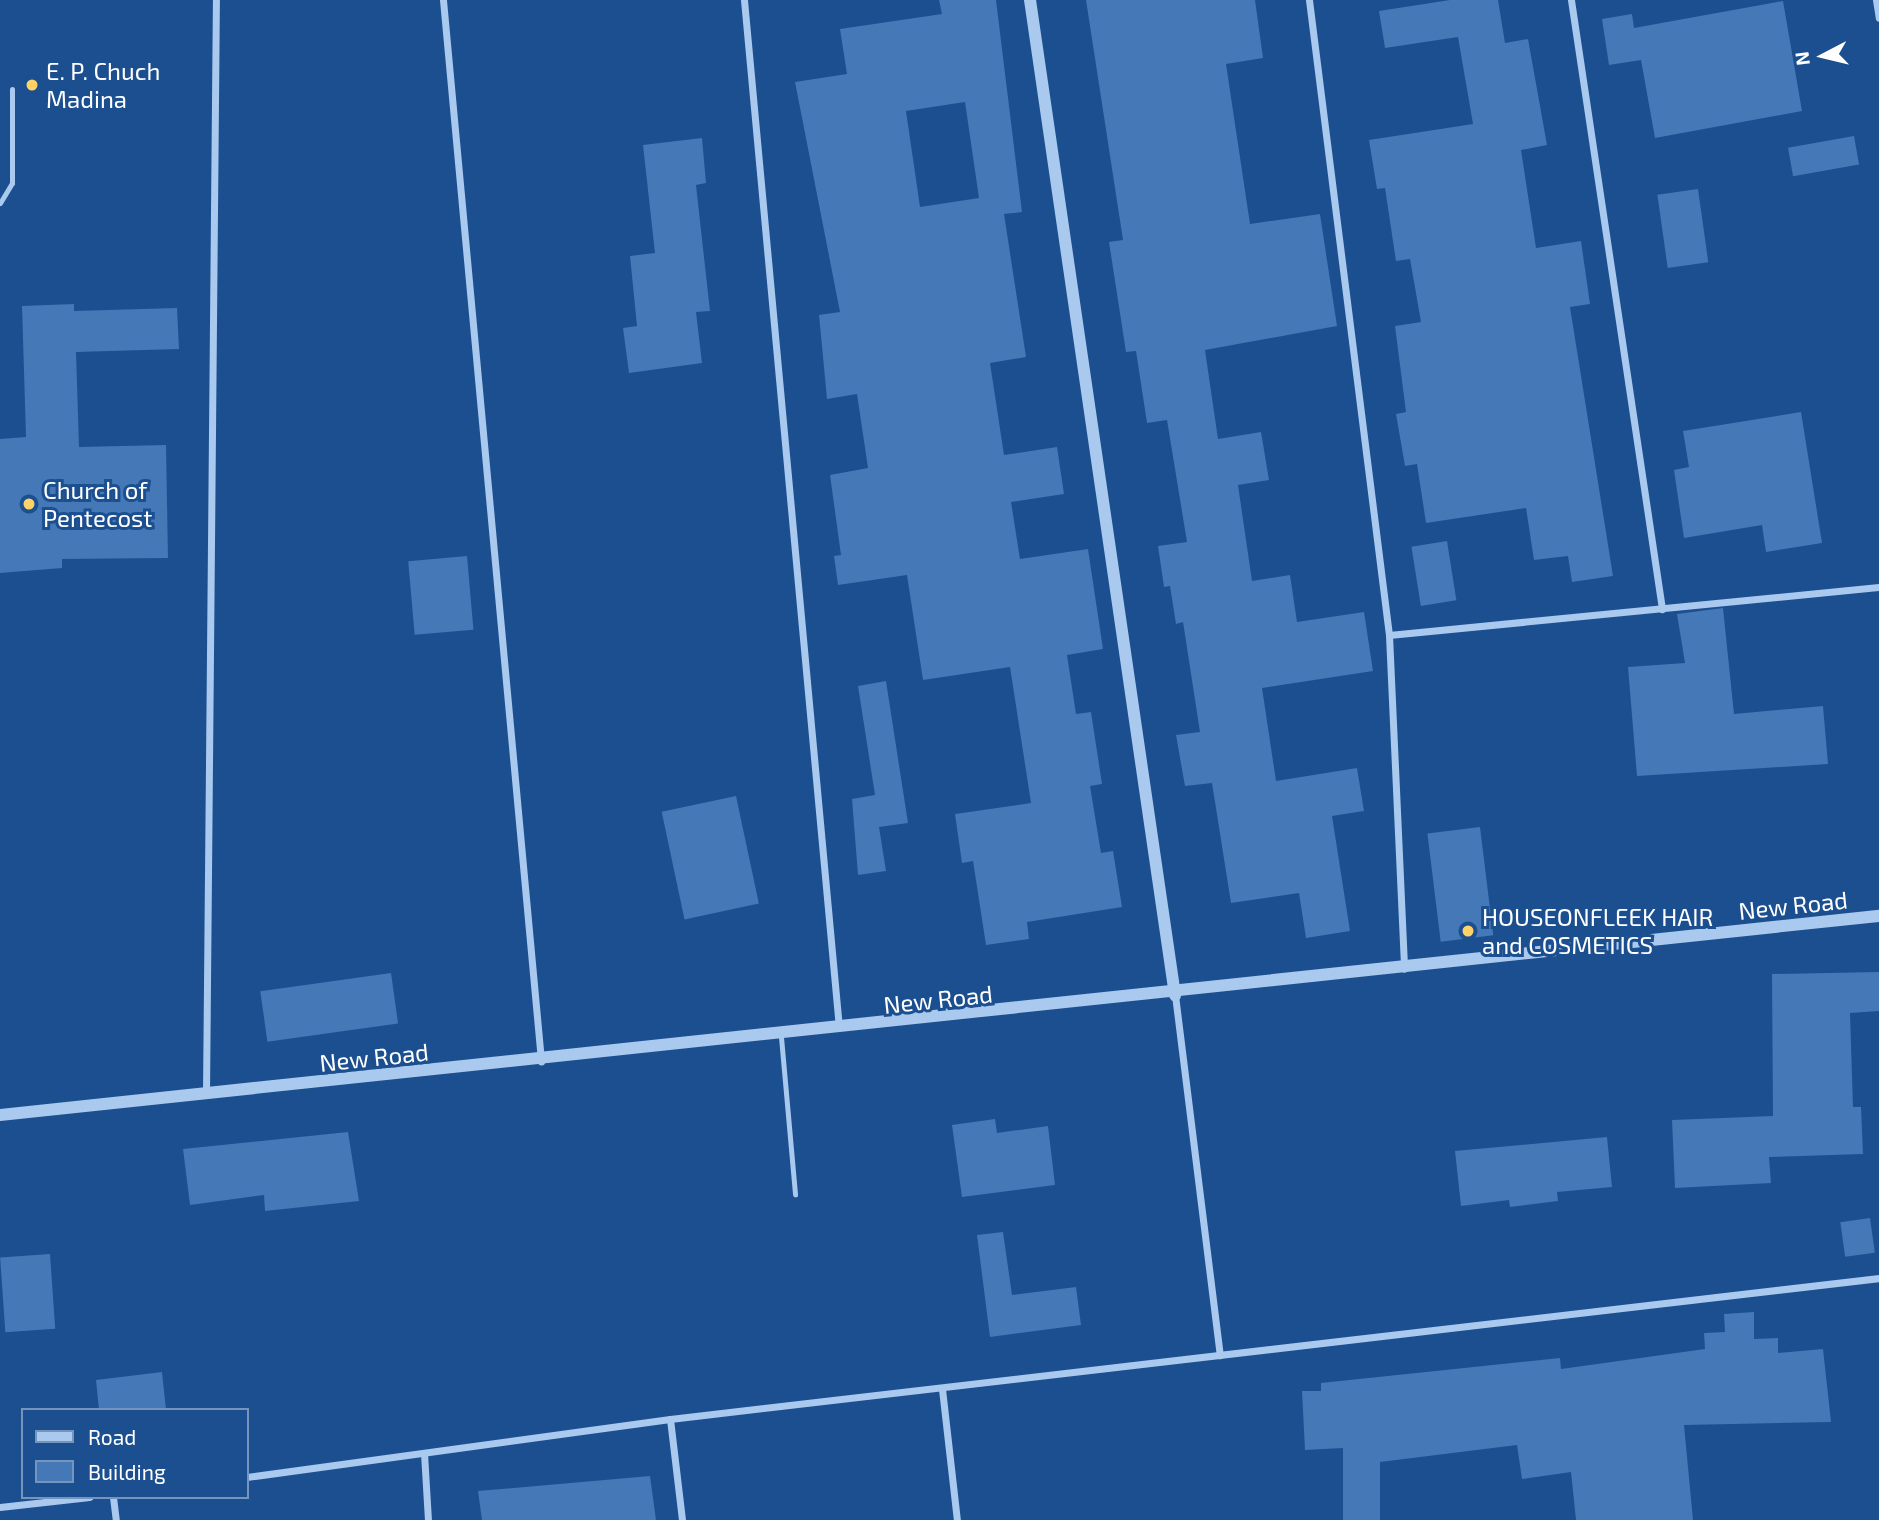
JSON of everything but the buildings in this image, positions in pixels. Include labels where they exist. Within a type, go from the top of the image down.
[{"type":"street","points":[[206,1094],[216,0]]},
{"type":"street","points":[[443,0],[479,450],[541,1062]]},
{"type":"street","points":[[744,0],[840,1031]]},
{"type":"street","points":[[1030,0],[1175,995],[1220,1355]]},
{"type":"street","points":[[1309,0],[1390,635],[1404,970]]},
{"type":"street","points":[[1571,0],[1662,609]]},
{"type":"street","points":[[1876,0],[1879,18]]},
{"type":"street","points":[[1390,635],[1879,587]]},
{"type":"street","name":"New Road","points":[[0,1115],[840,1031],[1879,916]]},
{"type":"street","points":[[248,1477],[670,1419],[1879,1278]]},
{"type":"street","points":[[942,1389],[957,1520]]},
{"type":"street","points":[[670,1419],[682,1520]]},
{"type":"street","points":[[424,1453],[428,1520]]},
{"type":"street","points":[[0,1507],[71,1499]]},
{"type":"street","points":[[113,1499],[116,1520]]},
{"type":"lane","points":[[0,203],[12,183],[12,89]]},
{"type":"lane","points":[[781,1037],[795,1194]]},
{"type":"place","name":"E. P. Chuch Madina","points":[[32,85]]},
{"type":"place","name":"Church of Pentecost","points":[[29,504]]},
{"type":"place","name":"HOUSEONFLEEK HAIR and COSMETICS","points":[[1468,931]]}]
